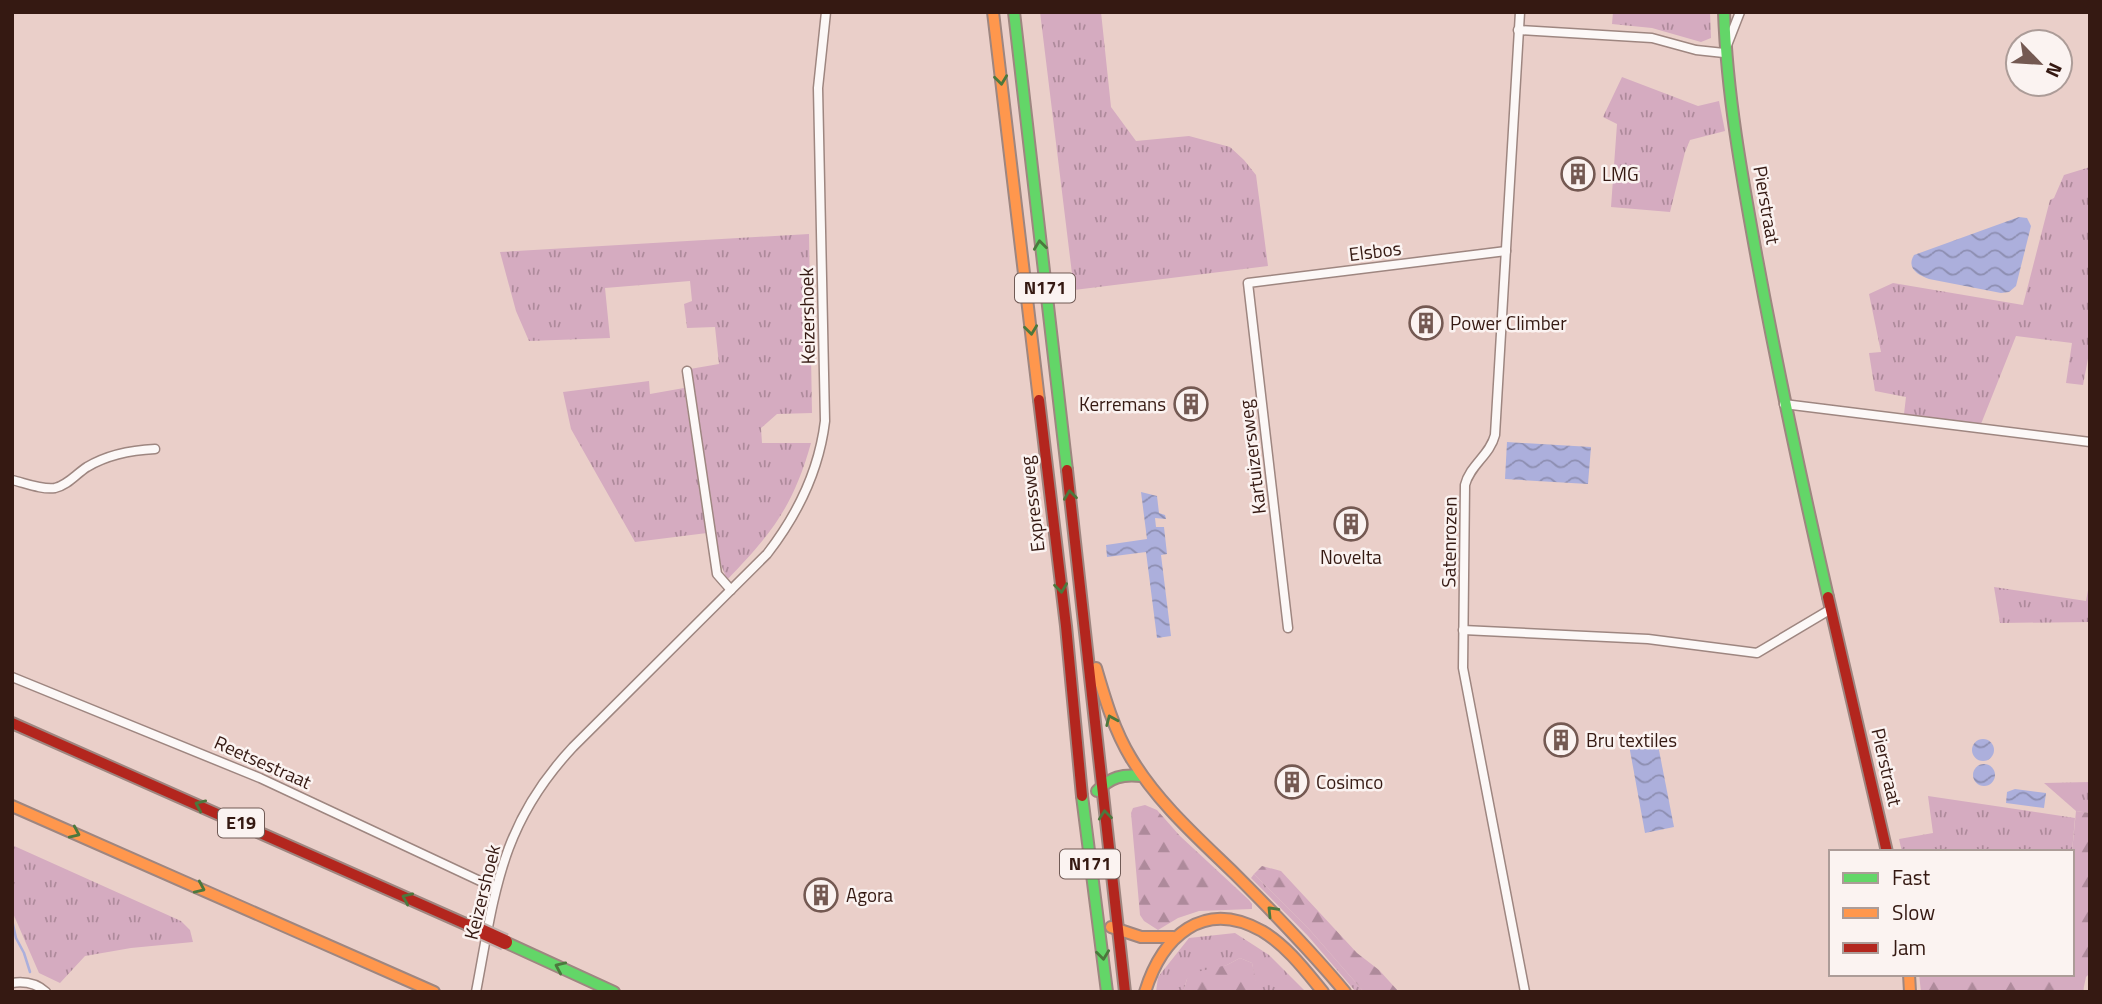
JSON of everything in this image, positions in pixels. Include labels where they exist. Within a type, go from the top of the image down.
[{"type":"main road","name":"Expressweg","points":[[992,12],[1066,626],[1083,809],[1108,992]]},
{"type":"main road","name":"Expressweg","points":[[1014,12],[1125,992]]},
{"type":"main road","name":"Pierstraat","points":[[1724,12],[1724,53],[1734,128],[1784,404],[1887,850]]},
{"type":"main road","points":[[1087,641],[1094,659],[1103,702],[1141,776],[1172,813],[1272,911],[1345,992]]},
{"type":"main road","name":"E19","points":[[12,723],[614,992]]},
{"type":"main road","points":[[1083,809],[1102,785],[1122,774],[1141,776]]},
{"type":"main road","points":[[12,806],[431,991]]},
{"type":"main road","points":[[1098,918],[1118,931],[1148,938],[1173,937]]},
{"type":"main road","points":[[1145,992],[1155,962],[1173,937],[1186,927],[1211,919],[1225,919],[1250,925],[1275,940],[1323,992]]},
{"type":"street","name":"Keizershoek","points":[[476,992],[495,888],[517,824],[545,779],[573,747],[767,554],[792,519],[814,472],[825,421],[818,88],[826,12]]},
{"type":"street","name":"Satenrozen","points":[[1520,12],[1495,435],[1465,485],[1462,668],[1525,992]]},
{"type":"street","points":[[1518,30],[1652,38],[1696,50],[1724,53],[1740,12]]},
{"type":"street","name":"Elsbos","points":[[1248,283],[1506,251]]},
{"type":"street","name":"Kartuizersweg","points":[[1248,283],[1287,628]]},
{"type":"street","points":[[687,371],[717,574],[731,590]]},
{"type":"street","points":[[1784,404],[2090,442]]},
{"type":"street","points":[[12,480],[53,488],[65,484],[87,467],[100,461],[138,450],[155,449]]},
{"type":"street","points":[[1463,630],[1648,639],[1757,653],[1831,609]]},
{"type":"street","name":"Reetsestraat","points":[[12,677],[260,778],[495,888]]},
{"type":"street","points":[[12,983],[38,985],[46,992]]},
{"type":"green space","points":[[1040,12],[1101,12],[1111,107],[1136,141],[1189,136],[1230,147],[1244,160],[1256,175],[1268,266],[1074,290]]},
{"type":"green space","points":[[1613,12],[1710,12],[1711,38],[1701,42],[1652,28],[1612,24]]},
{"type":"green space","points":[[1622,77],[1698,106],[1719,101],[1725,131],[1690,140],[1670,212],[1611,207],[1617,124],[1603,117]]},
{"type":"green space","points":[[2090,167],[2090,348],[2083,385],[2066,383],[2072,343],[2016,336],[1981,424],[1904,414],[1906,397],[1875,391],[1869,353],[1881,352],[1869,294],[1893,283],[2023,305],[2050,200],[2054,198],[2064,175]]},
{"type":"green space","points":[[809,234],[812,413],[777,414],[761,428],[762,443],[811,443],[797,485],[779,518],[757,548],[727,580],[717,554],[690,369],[719,364],[715,327],[687,328],[684,304],[692,301],[690,281],[605,288],[610,338],[529,341],[516,311],[500,252]]},
{"type":"green space","points":[[649,381],[650,394],[684,388],[707,533],[635,542],[571,429],[563,392]]},
{"type":"green space","points":[[2090,579],[2090,622],[2000,623],[1994,587],[2086,601]]},
{"type":"green space","points":[[2090,782],[2090,813],[2076,811],[2044,783]]},
{"type":"green space","points":[[1928,796],[2075,818],[2072,850],[1902,850],[1899,839],[1933,833]]},
{"type":"green space","points":[[1145,805],[1157,810],[1180,836],[1249,900],[1252,909],[1199,911],[1178,918],[1158,930],[1144,921],[1140,915],[1131,813],[1133,808]]},
{"type":"green space","points":[[2076,811],[2090,813],[2090,973],[2086,977],[2083,991],[1921,992],[1919,976],[2074,976],[2072,850]]},
{"type":"green space","points":[[12,845],[181,921],[190,930],[193,942],[85,956],[60,983],[39,973],[12,911]]},
{"type":"green space","points":[[1262,866],[1281,871],[1357,953],[1379,970],[1399,992],[1364,992],[1308,928],[1254,874]]},
{"type":"green space","points":[[1254,874],[1308,928],[1364,992],[1356,992],[1308,936],[1251,878]]},
{"type":"green space","points":[[1235,933],[1269,955],[1306,992],[1257,990],[1252,963],[1240,958],[1187,979],[1183,992],[1156,992],[1158,977],[1189,938]]},
{"type":"green space","points":[[1240,958],[1252,963],[1258,990],[1274,992],[1183,992],[1192,973],[1227,965]]},
{"type":"water","points":[[2019,217],[2027,218],[2031,226],[2016,286],[2009,292],[2001,293],[1929,279],[1912,267],[1914,255]]},
{"type":"water","points":[[1507,442],[1591,447],[1588,484],[1505,479]]},
{"type":"water","points":[[1141,492],[1157,496],[1159,513],[1165,515],[1166,519],[1155,518],[1156,527],[1164,527],[1167,554],[1161,555],[1171,636],[1157,638],[1146,552],[1107,557],[1106,545],[1147,539]]},
{"type":"water","points":[[1983,739],[1991,742],[1994,750],[1991,758],[1983,761],[1975,758],[1972,750],[1975,742]]},
{"type":"water","points":[[1657,740],[1674,827],[1645,833],[1629,745]]},
{"type":"water","points":[[1984,764],[1992,767],[1995,775],[1992,783],[1984,786],[1976,783],[1973,775],[1976,767]]},
{"type":"water","points":[[2015,789],[2046,793],[2044,808],[2006,803],[2007,792]]},
{"type":"waterway","points":[[12,920],[16,938],[30,972]]},
{"type":"traffic: fast","points":[[1014,12],[1067,470]]},
{"type":"traffic: fast","points":[[1724,12],[1732,105],[1746,198],[1782,386],[1828,597]]},
{"type":"traffic: fast","points":[[1097,791],[1117,778],[1141,776]]},
{"type":"traffic: fast","points":[[1082,796],[1107,992]]},
{"type":"traffic: fast","points":[[505,942],[614,992]]},
{"type":"traffic: slow","points":[[993,12],[1039,400]]},
{"type":"traffic: slow","points":[[1096,668],[1120,736],[1153,790],[1292,932],[1345,992]]},
{"type":"traffic: slow","points":[[12,806],[434,992]]},
{"type":"traffic: slow","points":[[1145,992],[1152,972],[1174,940],[1188,928],[1204,921],[1221,919],[1241,922],[1271,937],[1295,959],[1323,992]]},
{"type":"traffic: slow","points":[[1111,927],[1141,937],[1173,937]]},
{"type":"traffic: slow","points":[[1909,976],[1910,992]]},
{"type":"traffic: jam","points":[[1039,400],[1066,626],[1082,796]]},
{"type":"traffic: jam","points":[[1067,470],[1125,992]]},
{"type":"traffic: jam","points":[[1828,597],[1887,850]]},
{"type":"traffic: jam","points":[[12,723],[470,926]]},
{"type":"traffic: jam","points":[[470,926],[505,942]]},
{"type":"place","name":"LMG","points":[[1578,174]]},
{"type":"place","name":"Power Climber","points":[[1426,323]]},
{"type":"place","name":"Kerremans","points":[[1191,404]]},
{"type":"place","name":"Novelta","points":[[1351,524]]},
{"type":"place","name":"Bru textiles","points":[[1561,740]]},
{"type":"place","name":"Cosimco","points":[[1292,782]]},
{"type":"place","name":"Agora","points":[[821,895]]}]
